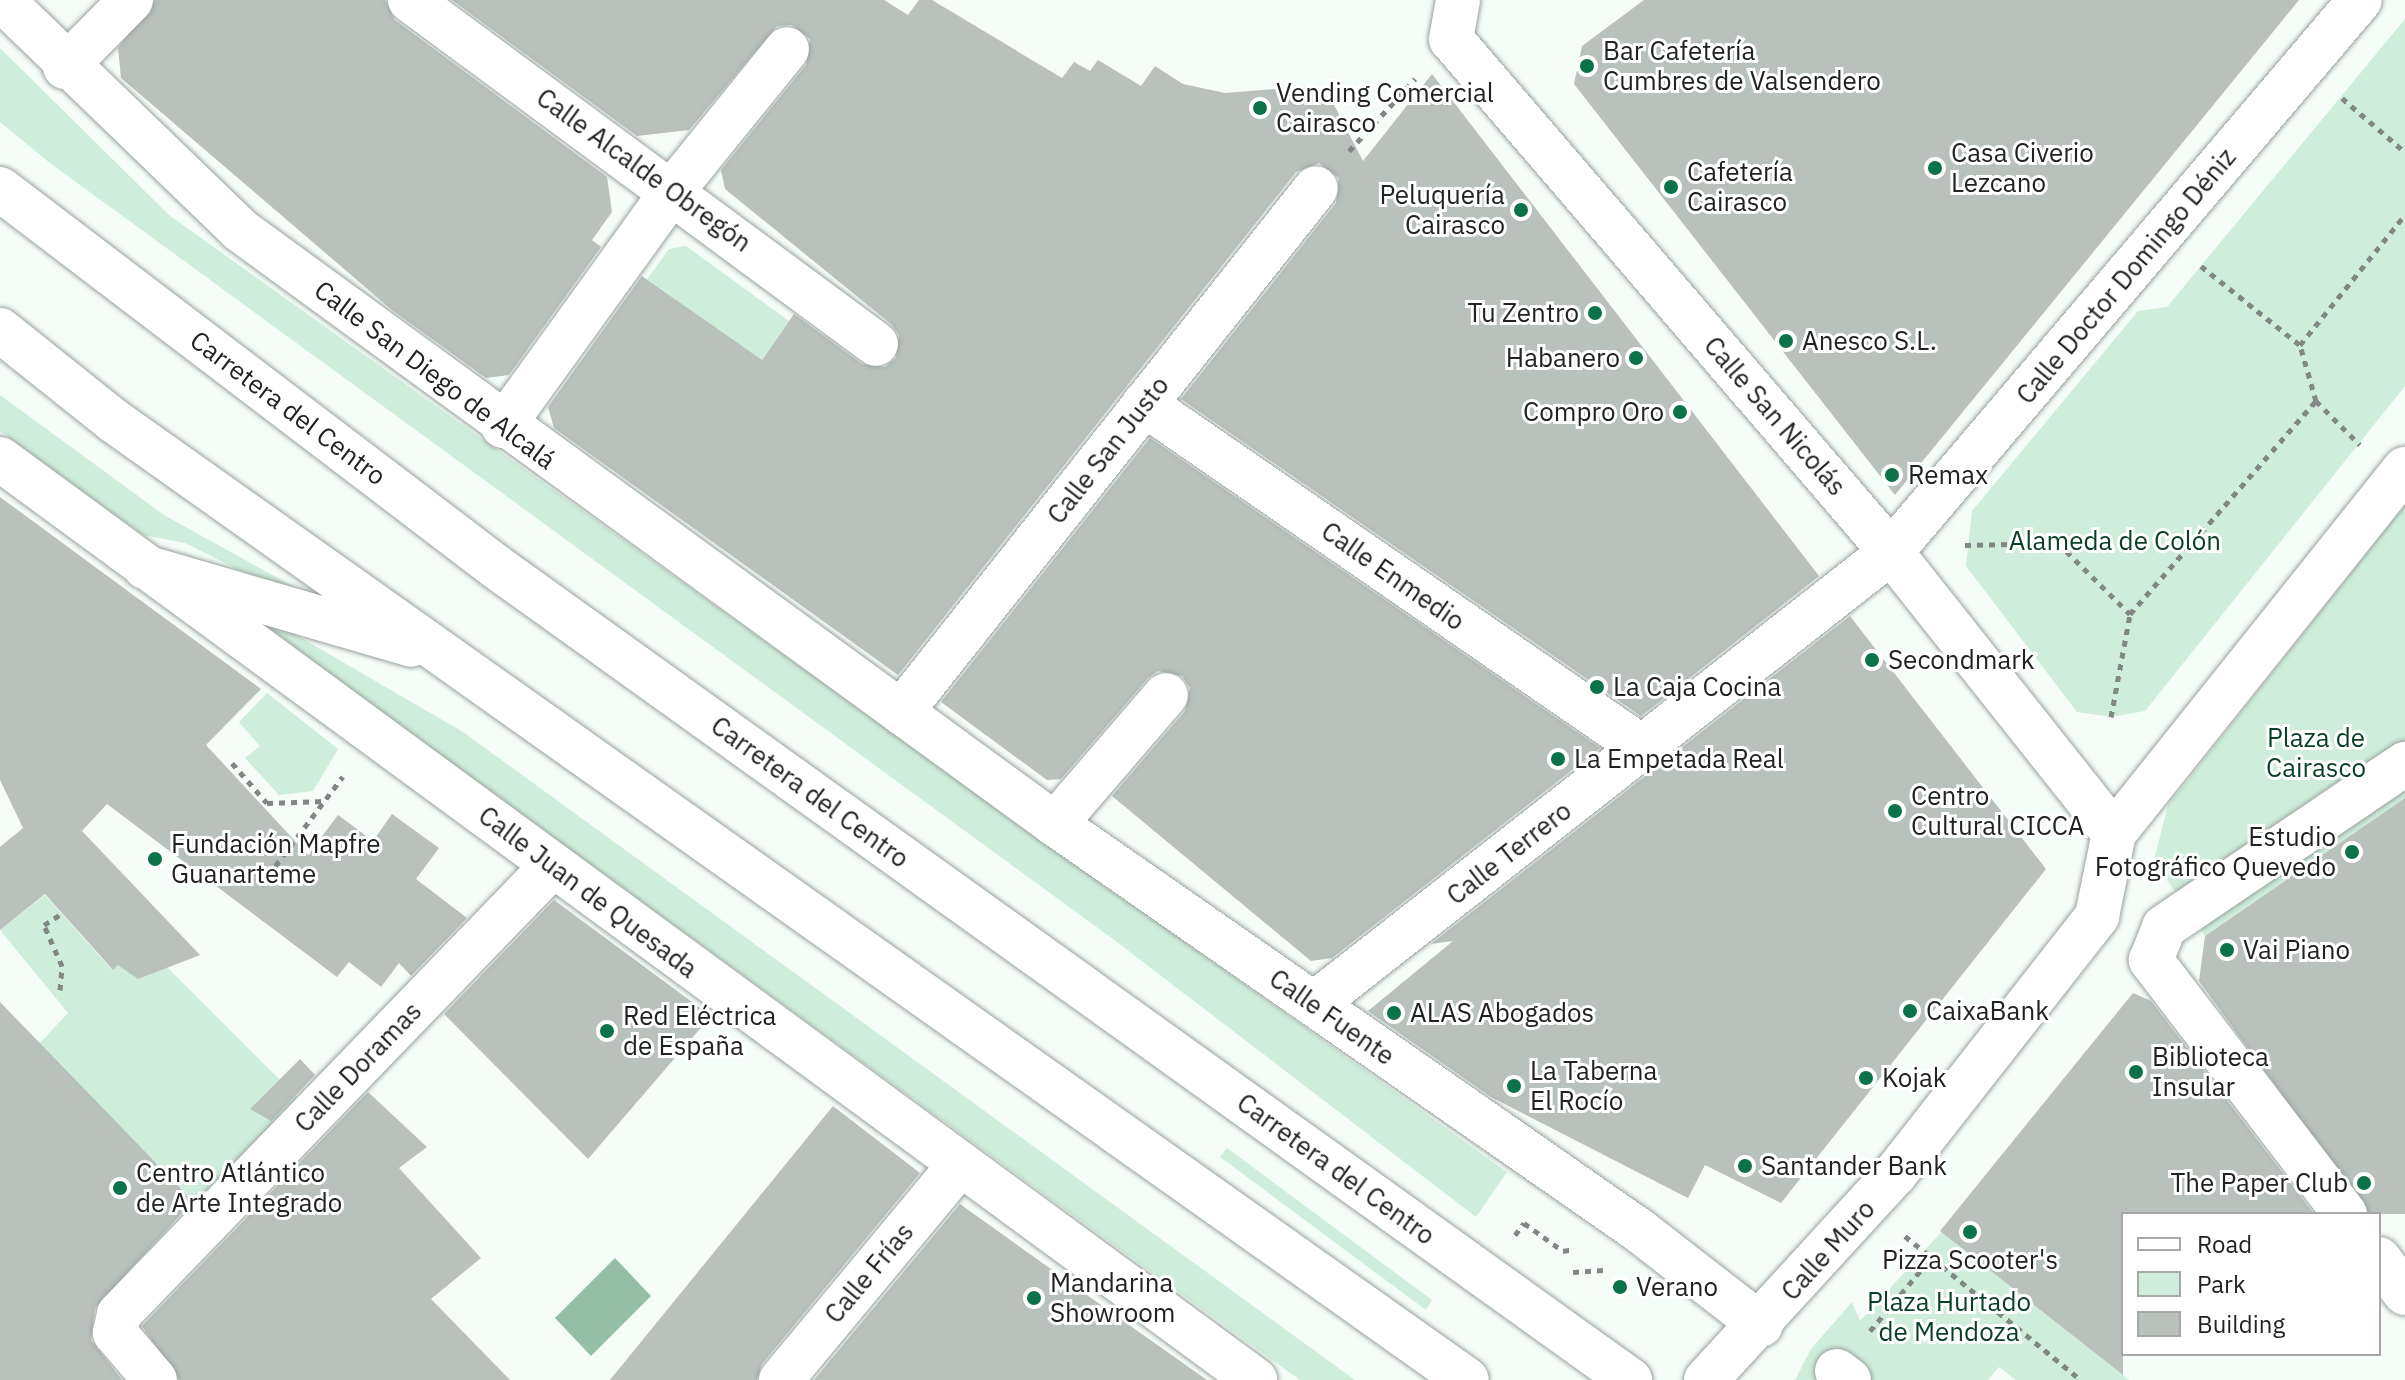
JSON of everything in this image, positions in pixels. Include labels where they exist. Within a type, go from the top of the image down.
[{"type":"street","name":"Calle San Diego de Alcalá","points":[[2,0],[65,67],[240,230],[503,426],[901,712]]},
{"type":"street","points":[[65,67],[131,0]]},
{"type":"street","name":"Calle Alcalde Obregón","points":[[410,0],[673,190],[876,344]]},
{"type":"street","name":"Calle Doctor Domingo Déniz","points":[[1891,552],[2360,0]]},
{"type":"street","name":"Calle San Nicolás","points":[[1455,20],[1891,552],[2114,833]]},
{"type":"street","points":[[503,426],[673,190],[787,49]]},
{"type":"street","name":"Calle San Justo","points":[[901,712],[1316,188]]},
{"type":"street","name":"Carretera del Centro","points":[[0,189],[495,566],[1630,1380]]},
{"type":"street","points":[[0,330],[114,421],[1467,1380]]},
{"type":"street","name":"Calle Enmedio","points":[[1144,404],[1643,748]]},
{"type":"street","name":"Calle Juan de Quesada","points":[[0,459],[958,1167],[1255,1380]]},
{"type":"street","points":[[2114,833],[2405,469]]},
{"type":"street","name":"Calle Terrero","points":[[1314,1004],[1891,552]]},
{"type":"street","points":[[145,567],[444,655]]},
{"type":"street","points":[[1055,824],[1166,695]]},
{"type":"street","name":"Calle Fuente","points":[[901,712],[1055,824],[1640,1231],[1761,1325]]},
{"type":"street","points":[[2158,943],[2405,764]]},
{"type":"street","name":"Calle Muro","points":[[1706,1380],[1761,1325],[1895,1174],[2097,916],[2114,833]]},
{"type":"street","name":"Calle Doramas","points":[[155,1380],[115,1333],[119,1314],[553,865]]},
{"type":"street","points":[[2097,916],[2158,943],[2344,1212]]},
{"type":"street","name":"Calle Frías","points":[[781,1380],[958,1167]]},
{"type":"street","points":[[2381,1262],[2405,1293]]},
{"type":"path","points":[[1316,188],[1455,20]]},
{"type":"path","points":[[2340,97],[2405,152]]},
{"type":"path","points":[[2300,345],[2405,215]]},
{"type":"path","points":[[2111,717],[2130,614],[2316,401],[2300,345],[2201,266]]},
{"type":"path","points":[[1964,545],[2058,543],[2130,614]]},
{"type":"path","points":[[232,763],[267,803],[325,801]]},
{"type":"path","points":[[261,885],[348,769]]},
{"type":"path","points":[[60,990],[62,966],[44,925],[61,914]]},
{"type":"path","points":[[1509,1243],[1524,1223],[1563,1251],[1591,1247]]},
{"type":"path","points":[[1898,1231],[2081,1380]]},
{"type":"path","points":[[1843,1375],[1931,1258]]},
{"type":"path","points":[[1564,1273],[1620,1269]]},
{"type":"green space","name":"Alameda de Colón","points":[[2405,19],[2405,386],[2145,711],[2111,717],[2077,712],[1966,566],[1972,511],[2138,311],[2167,307]]},
{"type":"green space","points":[[0,48],[169,215],[1507,1172],[1476,1217],[1113,939],[50,163],[0,122]]},
{"type":"green space","points":[[686,246],[789,321],[749,378],[721,332],[647,279],[669,249]]},
{"type":"green space","points":[[0,395],[164,515],[305,593],[292,597],[185,543],[143,535],[0,431]]},
{"type":"green space","name":"Plaza de Cairasco","points":[[2405,504],[2405,798],[2205,936],[2154,860],[2168,805]]},
{"type":"green space","points":[[274,622],[463,732],[1355,1380],[1300,1380],[261,625]]},
{"type":"green space","points":[[267,693],[338,749],[313,791],[279,795],[245,758],[260,746],[239,722]]},
{"type":"green space","points":[[45,895],[112,970],[141,941],[299,1099],[195,1202],[39,1044],[68,1013],[0,930]]},
{"type":"green space","points":[[1227,1148],[1432,1300],[1426,1310],[1220,1157]]},
{"type":"green space","name":"Plaza Hurtado de Mendoza","points":[[1945,1228],[1949,1238],[2129,1380],[2016,1380],[1999,1367],[1988,1380],[1795,1380],[1811,1349],[1852,1302],[1860,1321]]},
{"type":"shaded area","points":[[615,1258],[651,1296],[591,1356],[555,1318]]},
{"type":"building","points":[[155,0],[385,0],[395,20],[607,177],[612,212],[592,240],[601,247],[509,375],[486,378],[392,310],[121,78],[118,48]]},
{"type":"building","points":[[452,0],[884,0],[908,15],[919,0],[932,0],[1062,78],[1074,62],[1090,71],[1098,60],[1141,86],[1155,66],[1183,84],[1225,93],[1314,86],[1331,99],[1363,161],[1432,74],[1819,576],[1641,716],[1181,399],[1336,203],[1339,178],[1319,163],[1296,172],[898,675],[554,428],[548,407],[642,276],[762,360],[794,314],[862,364],[885,367],[896,358],[899,335],[891,324],[725,189],[721,170],[806,65],[810,39],[792,25],[777,26],[689,130],[637,136]]},
{"type":"building","points":[[1644,0],[2299,0],[1895,495],[1574,84],[1582,46]]},
{"type":"building","points":[[1150,438],[1600,748],[1332,958],[1311,961],[1112,796],[1185,711],[1190,688],[1182,676],[1158,671],[1148,678],[1061,779],[1047,780],[941,702]]},
{"type":"building","points":[[0,497],[261,689],[206,745],[308,855],[338,815],[373,841],[392,814],[439,848],[416,879],[467,918],[411,976],[399,963],[381,987],[349,962],[337,977],[107,804],[82,831],[200,955],[138,979],[118,965],[113,970],[45,894],[0,930],[0,847],[23,828],[0,780]]},
{"type":"building","points":[[1850,616],[2046,869],[1781,1203],[1705,1165],[1688,1198],[1491,1097],[1368,1011],[1453,941],[1431,944]]},
{"type":"building","points":[[2405,798],[2405,1214],[2368,1212],[2199,981],[2205,936]]},
{"type":"building","name":"Red Eléctrica de España","points":[[554,900],[711,1016],[588,1159],[444,1014]]},
{"type":"building","name":"Biblioteca Insular","points":[[2133,993],[2151,1001],[2312,1212],[2121,1212],[2123,1375],[1940,1231]]},
{"type":"building","name":"Centro Atlántico de Arte Integrado","points":[[0,1002],[193,1201],[95,1308],[91,1340],[122,1380],[0,1380]]},
{"type":"building","points":[[300,1059],[315,1075],[271,1121],[250,1109]]},
{"type":"building","points":[[368,1092],[427,1147],[399,1168],[481,1258],[431,1299],[510,1380],[179,1380],[142,1326]]},
{"type":"building","points":[[833,1106],[920,1173],[762,1364],[757,1380],[610,1380]]},
{"type":"building","points":[[960,1204],[1115,1315],[1207,1380],[814,1380]]},
{"type":"place","name":"Bar Cafetería Cumbres de Valsendero","points":[[1587,66]]},
{"type":"place","name":"Vending Comercial Cairasco","points":[[1260,108]]},
{"type":"place","name":"Casa Civerio Lezcano","points":[[1935,168]]},
{"type":"place","name":"Cafetería Cairasco","points":[[1671,187]]},
{"type":"place","name":"Peluquería Cairasco","points":[[1521,210]]},
{"type":"place","name":"Tu Zentro","points":[[1595,313]]},
{"type":"place","name":"Anesco S.L.","points":[[1786,341]]},
{"type":"place","name":"Habanero","points":[[1636,358]]},
{"type":"place","name":"Compro Oro","points":[[1680,412]]},
{"type":"place","name":"Remax","points":[[1892,475]]},
{"type":"place","name":"Secondmark","points":[[1872,660]]},
{"type":"place","name":"La Caja Cocina","points":[[1597,687]]},
{"type":"place","name":"La Empetada Real","points":[[1558,759]]},
{"type":"place","name":"Centro Cultural CICCA","points":[[1895,811]]},
{"type":"place","name":"Estudio Fotográfico Quevedo","points":[[2352,852]]},
{"type":"place","name":"Fundación Mapfre Guanarteme","points":[[155,859]]},
{"type":"place","name":"Vai Piano","points":[[2227,950]]},
{"type":"place","name":"CaixaBank","points":[[1910,1011]]},
{"type":"place","name":"ALAS Abogados","points":[[1394,1013]]},
{"type":"place","name":"Red Eléctrica de España","points":[[607,1031]]},
{"type":"place","name":"Biblioteca Insular","points":[[2136,1072]]},
{"type":"place","name":"Kojak","points":[[1866,1078]]},
{"type":"place","name":"La Taberna El Rocío","points":[[1514,1086]]},
{"type":"place","name":"Santander Bank","points":[[1745,1166]]},
{"type":"place","name":"The Paper Club","points":[[2364,1183]]},
{"type":"place","name":"Centro Atlántico de Arte Integrado","points":[[120,1188]]},
{"type":"place","name":"Pizza Scooter's","points":[[1970,1232]]},
{"type":"place","name":"Verano","points":[[1620,1287]]},
{"type":"place","name":"Mandarina Showroom","points":[[1034,1298]]}]
